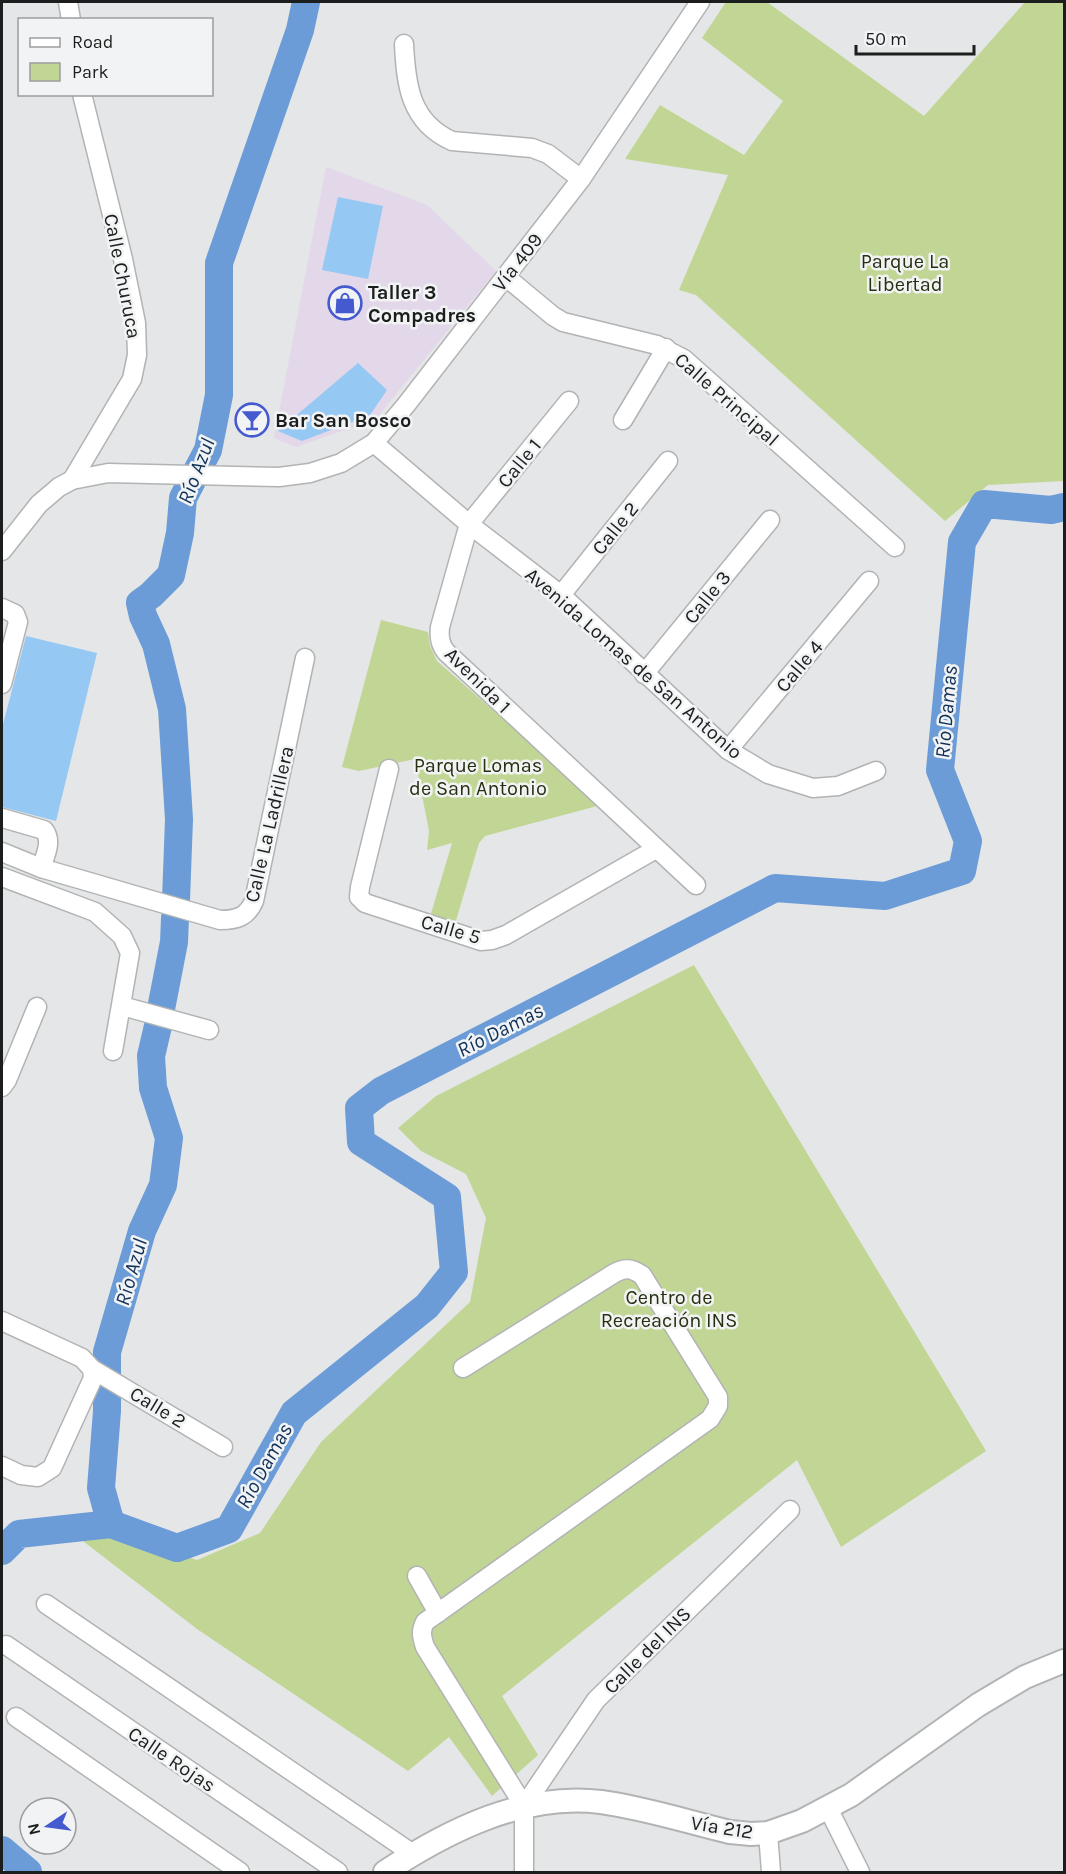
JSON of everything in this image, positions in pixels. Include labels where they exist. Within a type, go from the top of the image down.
[{"type":"main road","name":"Vía 212","points":[[385,1872],[413,1854],[479,1821],[524,1806],[558,1801],[600,1802],[730,1832],[768,1833],[802,1821],[851,1795],[978,1705],[1025,1677],[1065,1661]]},
{"type":"street","points":[[68,2],[70,18]]},
{"type":"street","name":"Vía 409","points":[[2,551],[39,504],[59,487],[72,480],[108,473],[279,477],[310,473],[341,463],[374,443],[581,179],[700,2]]},
{"type":"street","points":[[404,44],[406,77],[410,94],[418,112],[442,136],[452,141],[532,148],[548,154],[581,179]]},
{"type":"street","name":"Calle Churuca","points":[[72,480],[132,379],[137,355],[136,323],[123,259],[82,96]]},
{"type":"street","name":"Calle Principal","points":[[506,277],[563,322],[666,348],[684,359],[895,547]]},
{"type":"street","points":[[624,420],[666,348]]},
{"type":"street","name":"Calle 1","points":[[469,524],[569,401]]},
{"type":"street","points":[[374,443],[469,524]]},
{"type":"street","name":"Calle 2","points":[[561,595],[668,461]]},
{"type":"street","name":"Calle 3","points":[[644,674],[770,520]]},
{"type":"street","name":"Avenida Lomas de San Antonio","points":[[469,524],[561,595],[728,750],[768,774],[813,789],[838,786],[876,771]]},
{"type":"street","name":"Avenida 1","points":[[469,524],[440,627],[441,645],[455,661],[696,885]]},
{"type":"street","name":"Calle 4","points":[[728,750],[869,581]]},
{"type":"street","points":[[2,608],[15,614],[18,622],[2,684]]},
{"type":"street","name":"Calle La Ladrillera","points":[[2,852],[41,868],[220,920],[234,920],[249,911],[254,901],[305,658]]},
{"type":"street","name":"Calle 5","points":[[389,770],[359,897],[365,903],[481,940],[492,940],[506,934],[656,849]]},
{"type":"street","points":[[2,818],[44,830],[48,834],[49,841],[41,868]]},
{"type":"street","points":[[2,877],[94,912],[122,936],[130,953],[113,1051]]},
{"type":"street","points":[[122,1006],[209,1030]]},
{"type":"street","points":[[2,1087],[37,1007]]},
{"type":"street","points":[[463,1368],[613,1274],[622,1269],[631,1268],[642,1275],[718,1397],[718,1406],[710,1419],[438,1612],[425,1622],[422,1628],[421,1636],[425,1647],[524,1806],[524,1872]]},
{"type":"street","name":"Calle 2","points":[[2,1321],[82,1358],[96,1371],[223,1447]]},
{"type":"street","points":[[2,1466],[21,1475],[38,1477],[52,1468],[92,1385],[96,1371]]},
{"type":"street","name":"Calle del INS","points":[[524,1806],[596,1701],[790,1510]]},
{"type":"street","points":[[417,1576],[438,1612]]},
{"type":"street","points":[[46,1604],[413,1854]]},
{"type":"street","name":"Calle Rojas","points":[[6,1645],[338,1872]]},
{"type":"street","points":[[15,1717],[240,1872]]},
{"type":"street","points":[[828,1808],[860,1872]]},
{"type":"street","points":[[768,1833],[771,1872]]},
{"type":"shaded area","points":[[326,167],[427,205],[496,271],[376,419],[296,447],[274,438]]},
{"type":"green space","name":"Parque La Libertad","points":[[726,2],[767,2],[924,116],[1025,2],[1064,2],[1064,481],[988,485],[945,521],[696,295],[679,290],[728,175],[625,159],[660,105],[744,155],[783,101],[702,38]]},
{"type":"green space","name":"Parque Lomas de San Antonio","points":[[381,620],[428,632],[430,646],[437,661],[601,805],[485,836],[479,843],[455,924],[430,917],[452,843],[427,850],[429,831],[415,759],[359,771],[342,767]]},
{"type":"green space","name":"Centro de Recreación INS","points":[[694,965],[986,1451],[841,1547],[797,1460],[502,1696],[538,1755],[492,1796],[449,1737],[408,1771],[197,1629],[79,1538],[110,1533],[197,1560],[260,1533],[321,1442],[470,1302],[486,1218],[466,1174],[421,1151],[398,1128],[436,1096]]},
{"type":"building","points":[[338,197],[383,206],[368,279],[322,270]]},
{"type":"building","points":[[358,363],[387,390],[370,415],[302,441],[278,431]]},
{"type":"building","points":[[26,636],[97,653],[56,821],[2,807],[2,728]]},
{"type":"waterway","name":"Río Azul","points":[[176,900],[179,819],[172,709],[156,644],[143,616],[140,603],[171,575],[180,533],[183,498],[208,450],[219,395],[219,263],[300,30],[306,2]]},
{"type":"waterway","name":"Río Damas","points":[[2,1551],[19,1534],[111,1524],[177,1548],[229,1529],[294,1413],[427,1306],[454,1272],[447,1197],[361,1142],[359,1108],[381,1091],[775,888],[885,896],[962,871],[968,841],[940,770],[962,542],[984,504],[1051,510],[1064,507]]},
{"type":"waterway","name":"Río Azul","points":[[161,1009],[174,942],[175,918]]},
{"type":"waterway","name":"Río Azul","points":[[111,1524],[101,1488],[107,1411],[107,1352],[142,1231],[163,1185],[169,1138],[153,1088],[151,1056],[158,1026]]},
{"type":"waterway","name":"Río Damas","points":[[2,1850],[28,1872]]},
{"type":"place","name":"Taller 3 Compadres","points":[[345,303]]},
{"type":"place","name":"Bar San Bosco","points":[[252,420]]}]
